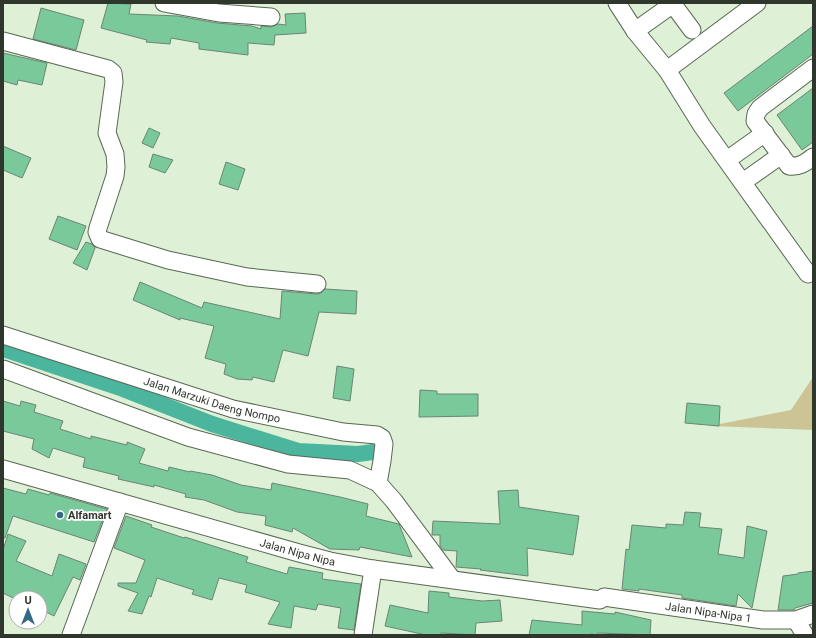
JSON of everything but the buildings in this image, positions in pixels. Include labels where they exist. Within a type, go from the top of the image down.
[{"type":"street","points":[[164,3],[219,13],[271,17]]},
{"type":"street","points":[[617,3],[635,31],[668,70],[702,126],[808,274]]},
{"type":"street","points":[[668,70],[757,3]]},
{"type":"street","points":[[635,31],[673,4],[692,30]]},
{"type":"street","points":[[3,41],[108,69],[113,73],[114,82],[107,133],[113,147],[116,161],[115,176],[97,232],[100,239],[168,260],[247,277],[317,284]]},
{"type":"street","points":[[813,68],[760,108],[756,114],[755,120],[789,166],[804,164],[813,157]]},
{"type":"street","points":[[727,160],[765,133]]},
{"type":"street","points":[[743,182],[781,155]]},
{"type":"street","name":"Jalan Marzuki Daeng Nompo","points":[[3,335],[233,409],[343,432],[376,435],[382,438],[384,444],[378,483]]},
{"type":"street","points":[[3,369],[188,437],[288,464],[350,470],[378,483],[394,501],[452,579]]},
{"type":"street","name":"Jalan Nipa Nipa","points":[[3,469],[330,561],[374,569],[602,598]]},
{"type":"street","points":[[71,635],[120,502]]},
{"type":"street","points":[[363,635],[374,569]]},
{"type":"street","name":"Jalan Nipa-Nipa 1","points":[[602,598],[763,620],[796,620],[813,614]]},
{"type":"street","points":[[796,620],[805,635]]},
{"type":"shaded area","points":[[813,377],[813,430],[710,426],[791,410]]},
{"type":"waterway","points":[[3,349],[123,389],[212,424],[298,451],[358,454],[373,452]]},
{"type":"place","name":"Alfamart","points":[[60,515]]}]
